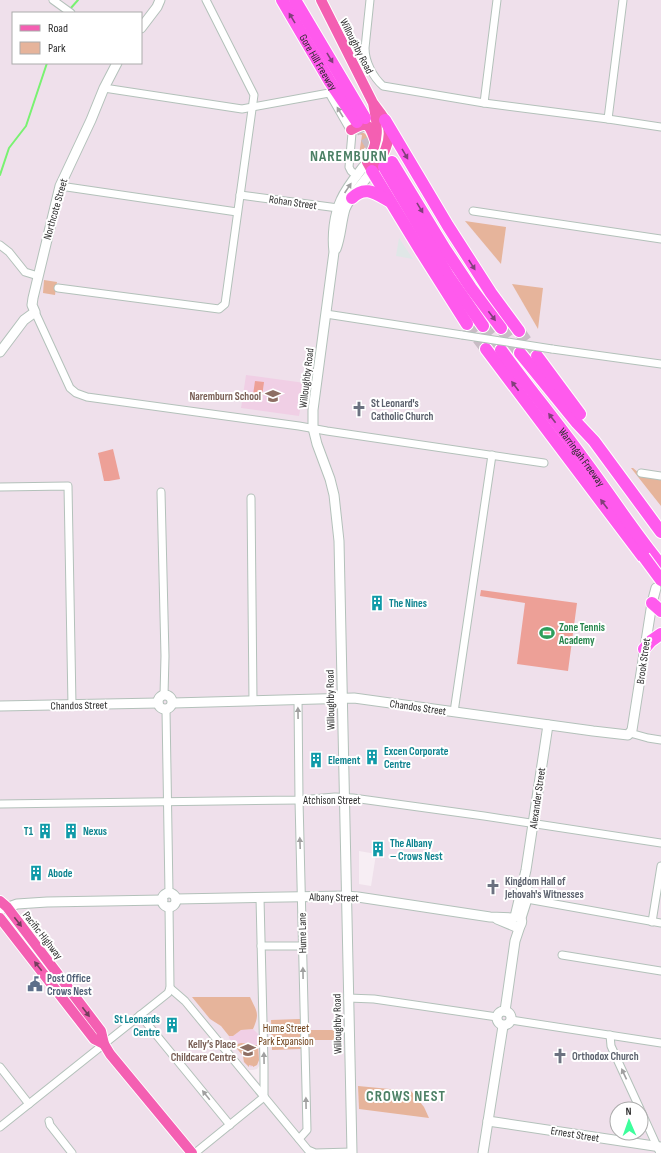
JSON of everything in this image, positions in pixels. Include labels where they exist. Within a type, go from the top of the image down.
[{"type":"highway","name":"Gore Hill Freeway","points":[[282,0],[330,82],[358,123]]},
{"type":"highway","name":"Gore Hill Freeway","points":[[295,0],[358,123]]},
{"type":"highway","points":[[385,120],[448,226],[491,293],[519,331]]},
{"type":"highway","points":[[379,166],[390,201],[446,291],[465,329]]},
{"type":"highway","points":[[379,166],[449,277],[483,326]]},
{"type":"highway","points":[[379,166],[444,249],[501,328]]},
{"type":"highway","points":[[352,198],[360,192],[369,191],[390,201]]},
{"type":"highway","points":[[486,349],[646,553],[658,584]]},
{"type":"highway","name":"Warringah Freeway","points":[[501,350],[582,456],[646,553],[661,565]]},
{"type":"highway","name":"Warringah Freeway","points":[[520,353],[562,405],[594,441],[659,529]]},
{"type":"highway","points":[[537,356],[593,431],[594,441]]},
{"type":"highway","points":[[652,603],[661,612]]},
{"type":"highway","points":[[644,649],[651,641],[661,634]]},
{"type":"main road","name":"Willoughby Road","points":[[321,0],[373,103],[385,120],[388,129],[386,145],[379,166]]},
{"type":"main road","name":"Willoughby Road","points":[[373,103],[377,128],[376,143],[379,166]]},
{"type":"main road","points":[[358,123],[360,125],[367,126],[371,130],[376,143]]},
{"type":"main road","name":"Pacific Highway","points":[[2,906],[102,1033],[104,1044],[110,1054],[192,1153]]},
{"type":"main road","name":"Pacific Highway","points":[[0,918],[94,1039],[104,1044]]},
{"type":"street","points":[[53,0],[70,12]]},
{"type":"street","points":[[142,27],[157,7],[160,0]]},
{"type":"street","points":[[58,288],[219,309],[225,304],[254,95],[206,0]]},
{"type":"street","points":[[370,0],[365,55],[367,62],[376,78],[383,86],[484,103],[661,127]]},
{"type":"street","points":[[484,103],[497,0]]},
{"type":"street","points":[[608,119],[623,0]]},
{"type":"street","name":"Northcote Street","points":[[35,312],[32,305],[32,298],[60,186],[91,120],[104,88],[116,64]]},
{"type":"street","points":[[104,88],[242,109],[329,94],[358,123],[352,136],[349,167],[357,176]]},
{"type":"street","name":"Willoughby Road","points":[[352,1153],[339,541],[333,489],[317,444],[313,428],[313,410],[334,252],[333,238],[342,209],[343,197],[357,176],[379,166]]},
{"type":"street","name":"Willoughby Road","points":[[342,209],[379,166]]},
{"type":"street","points":[[60,186],[237,212]]},
{"type":"street","name":"Rohan Street","points":[[240,195],[342,209]]},
{"type":"street","points":[[473,211],[661,239]]},
{"type":"street","points":[[0,245],[9,252],[25,272],[38,276]]},
{"type":"street","points":[[0,352],[24,320],[35,312],[70,388],[76,393],[87,397],[313,428],[544,463]]},
{"type":"street","points":[[326,314],[465,329],[552,348],[661,364]]},
{"type":"street","points":[[454,712],[492,455]]},
{"type":"street","points":[[641,472],[661,476]]},
{"type":"street","points":[[0,487],[68,486],[72,705]]},
{"type":"street","points":[[161,492],[165,656],[164,695]]},
{"type":"street","points":[[251,498],[253,700]]},
{"type":"street","name":"Brook Street","points":[[630,733],[632,730],[652,603],[658,584]]},
{"type":"street","points":[[164,695],[170,697],[173,703],[170,708],[166,710]]},
{"type":"street","points":[[164,695],[160,697],[158,703],[160,707],[166,710]]},
{"type":"street","name":"Chandos Street","points":[[173,703],[354,698],[622,735],[628,735],[630,733],[661,740]]},
{"type":"street","name":"Hume Lane","points":[[298,699],[307,1130],[299,1139]]},
{"type":"street","name":"Chandos Street","points":[[0,706],[158,703]]},
{"type":"street","points":[[0,1127],[168,993],[170,988],[166,903],[164,895],[172,896],[166,710]]},
{"type":"street","name":"Alexander Street","points":[[505,1011],[516,941],[516,922],[526,870],[548,725]]},
{"type":"street","name":"Atchison Street","points":[[0,804],[299,800],[344,797],[661,844]]},
{"type":"street","points":[[652,922],[661,866]]},
{"type":"street","name":"Alexander Street","points":[[516,922],[527,899],[526,870]]},
{"type":"street","name":"Albany Street","points":[[172,896],[260,898],[346,896],[516,922]]},
{"type":"street","points":[[260,898],[264,1097]]},
{"type":"street","points":[[527,899],[661,923]]},
{"type":"street","points":[[2,906],[47,902],[166,903]]},
{"type":"street","points":[[261,946],[302,946]]},
{"type":"street","points":[[562,955],[661,972]]},
{"type":"street","points":[[170,988],[189,1005],[308,1150],[312,1152],[352,1153]]},
{"type":"street","points":[[348,998],[374,999],[497,1017]]},
{"type":"street","points":[[497,1017],[500,1013],[505,1011],[510,1014],[511,1020]]},
{"type":"street","points":[[140,1014],[230,1125]]},
{"type":"street","points":[[497,1017],[498,1023],[503,1026]]},
{"type":"street","points":[[503,1026],[508,1024],[511,1020]]},
{"type":"street","points":[[511,1020],[661,1043]]},
{"type":"street","points":[[484,1153],[503,1026]]},
{"type":"street","points":[[610,1035],[611,1046],[636,1101]]},
{"type":"street","points":[[0,1067],[30,1104]]},
{"type":"street","points":[[195,1153],[264,1097]]},
{"type":"street","points":[[49,1121],[50,1126],[72,1153]]},
{"type":"street","name":"Ernest Street","points":[[488,1121],[660,1149]]},
{"type":"street","points":[[649,1128],[660,1149]]},
{"type":"shaded area","points":[[399,238],[413,259],[396,256]]},
{"type":"shaded area","name":"Naremburn School","points":[[246,375],[305,383],[299,416],[241,408]]},
{"type":"shaded area","points":[[255,381],[264,382],[262,397],[253,395]]},
{"type":"shaded area","points":[[113,449],[120,479],[104,481],[98,453]]},
{"type":"shaded area","name":"Zone Tennis Academy","points":[[481,590],[577,603],[568,671],[517,664],[525,603],[480,596]]},
{"type":"shaded area","points":[[359,851],[376,854],[371,886],[359,884]]},
{"type":"shaded area","name":"Kelly’s Place Childcare Centre","points":[[253,1029],[258,1034],[259,1060],[257,1065],[251,1067],[244,1062],[243,1056],[229,1036],[233,1036],[241,1030]]},
{"type":"shaded area","points":[[261,1061],[261,1085],[246,1067],[249,1070],[257,1069]]},
{"type":"green space","points":[[357,133],[364,133],[367,136],[367,147],[364,148],[358,161],[362,135]]},
{"type":"green space","points":[[465,221],[506,227],[501,264]]},
{"type":"green space","points":[[44,280],[57,282],[55,295],[43,293]]},
{"type":"green space","points":[[512,284],[543,288],[538,329]]},
{"type":"green space","points":[[631,468],[640,474],[661,478],[661,506]]},
{"type":"green space","points":[[192,997],[250,997],[257,1013],[253,1029],[241,1030],[233,1036],[229,1036],[221,1026],[210,1019]]},
{"type":"green space","name":"Hume Street Park Expansion","points":[[300,1019],[301,1049],[272,1050],[271,1020]]},
{"type":"green space","name":"Hume Street Park Expansion","points":[[307,1030],[338,1030],[338,1040],[307,1040]]},
{"type":"green space","points":[[241,1043],[258,1045],[259,1060],[257,1065],[253,1067],[249,1065],[249,1067],[244,1062],[243,1056],[234,1045]]},
{"type":"green space","points":[[358,1086],[411,1091],[424,1107],[429,1118],[359,1109]]},
{"type":"waterway","points":[[70,9],[78,0]]},
{"type":"waterway","points":[[0,175],[9,148],[26,126],[47,64]]},
{"type":"tunnel","points":[[357,122],[384,167]]},
{"type":"tunnel","points":[[467,324],[486,349]]},
{"type":"tunnel","points":[[483,326],[501,349]]},
{"type":"tunnel","points":[[501,328],[520,353]]},
{"type":"tunnel","points":[[519,331],[537,356]]},
{"type":"place","name":"Naremburn School","points":[[273,396]]},
{"type":"place","name":"St Leonard's Catholic Church","points":[[359,409]]},
{"type":"place","name":"The Nines","points":[[377,603]]},
{"type":"place","name":"Zone Tennis Academy","points":[[547,633]]},
{"type":"place","name":"Excen Corporate Centre","points":[[372,757]]},
{"type":"place","name":"Element","points":[[316,760]]},
{"type":"place","name":"T1","points":[[45,831]]},
{"type":"place","name":"Nexus","points":[[71,831]]},
{"type":"place","name":"The Albany – Crows Nest","points":[[378,849]]},
{"type":"place","name":"Abode","points":[[36,873]]},
{"type":"place","name":"Kingdom Hall of Jehovah's Witnesses","points":[[493,887]]},
{"type":"place","name":"Post Office Crows Nest","points":[[35,984]]},
{"type":"place","name":"St Leonards Centre","points":[[172,1025]]},
{"type":"place","name":"Kelly’s Place Childcare Centre","points":[[248,1050]]},
{"type":"place","name":"Orthodox Church","points":[[560,1056]]},
{"type":"district","name":"NAREMBURN","points":[[349,156]]},
{"type":"district","name":"CROWS NEST","points":[[406,1096]]}]
